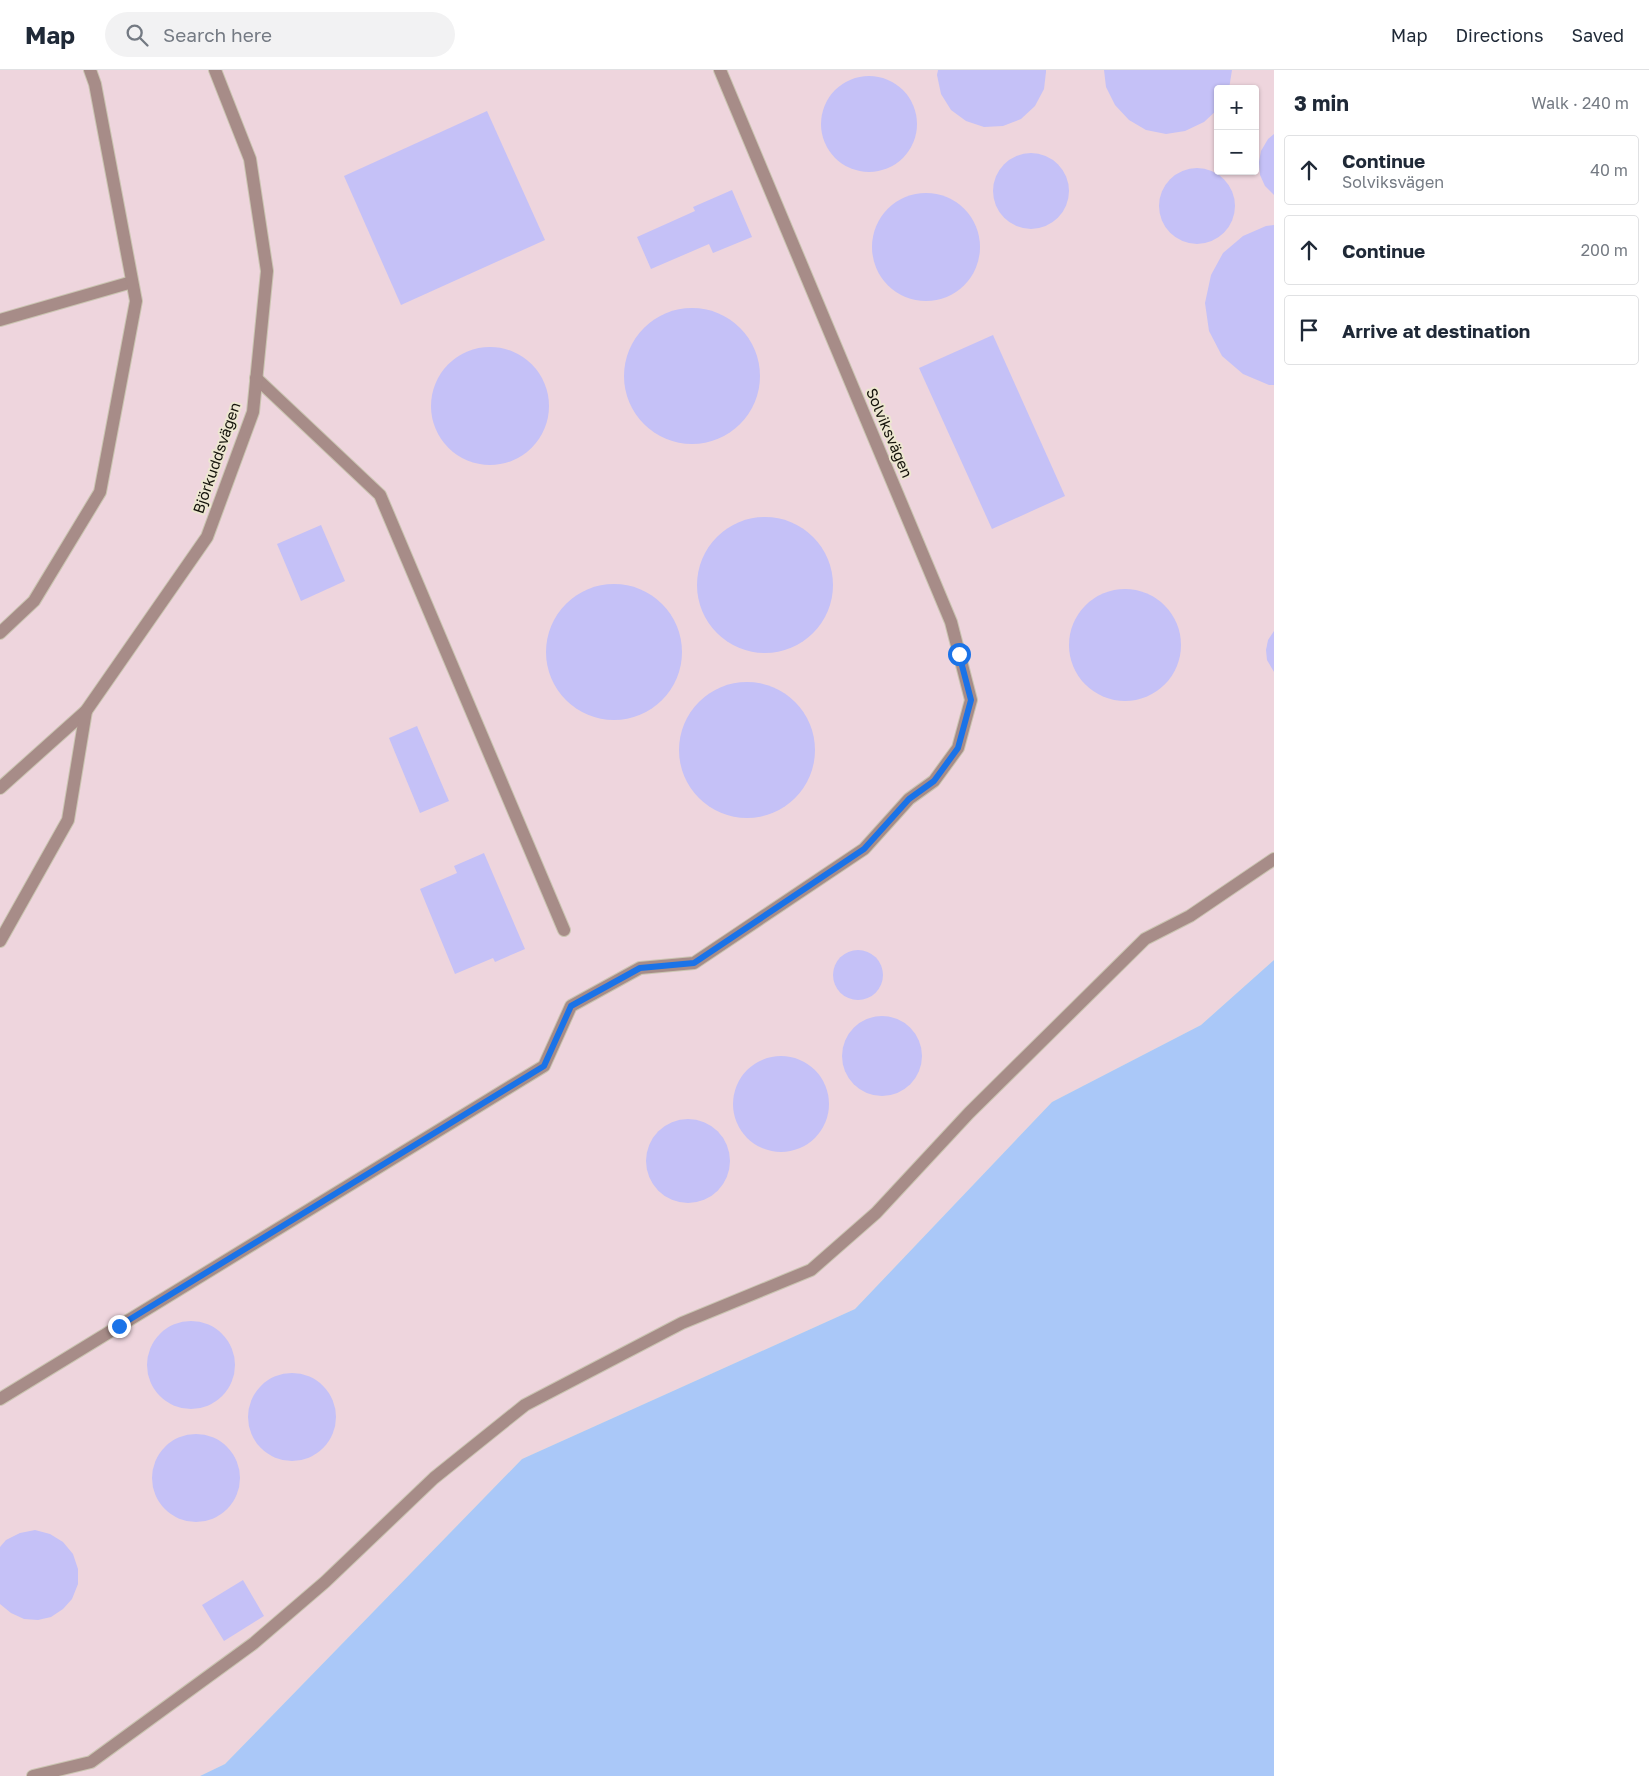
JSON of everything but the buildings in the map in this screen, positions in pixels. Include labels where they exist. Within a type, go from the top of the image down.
[{"type":"street","points":[[0,633],[34,601],[100,492],[136,301],[95,84],[90,70]]},
{"type":"street","name":"Björkuddsvägen","points":[[0,788],[86,711],[207,537],[253,412],[267,271],[250,159],[215,70]]},
{"type":"street","name":"Solviksvägen","points":[[0,1399],[544,1066],[571,1006],[640,968],[694,963],[864,849],[909,799],[934,781],[958,748],[971,700],[951,622],[720,70]]},
{"type":"street","points":[[0,320],[132,282]]},
{"type":"street","points":[[256,378],[380,495],[564,930]]},
{"type":"street","points":[[0,941],[68,820],[86,711]]},
{"type":"street","points":[[33,1776],[91,1762],[254,1643],[325,1582],[434,1478],[525,1404],[682,1322],[811,1270],[876,1213],[969,1112],[1145,939],[1190,916],[1274,859]]},
{"type":"shaded area","points":[[0,70],[1274,70],[1274,960],[1201,1025],[1052,1102],[855,1309],[522,1459],[225,1764],[200,1776],[0,1776]]},
{"type":"water","points":[[1274,960],[1274,1776],[200,1776],[225,1764],[522,1459],[855,1309],[1052,1102],[1201,1025]]},
{"type":"route","points":[[119,1326],[544,1066],[571,1006],[640,968],[694,963],[864,849],[909,799],[934,781],[958,748],[971,700],[959,654]]}]
